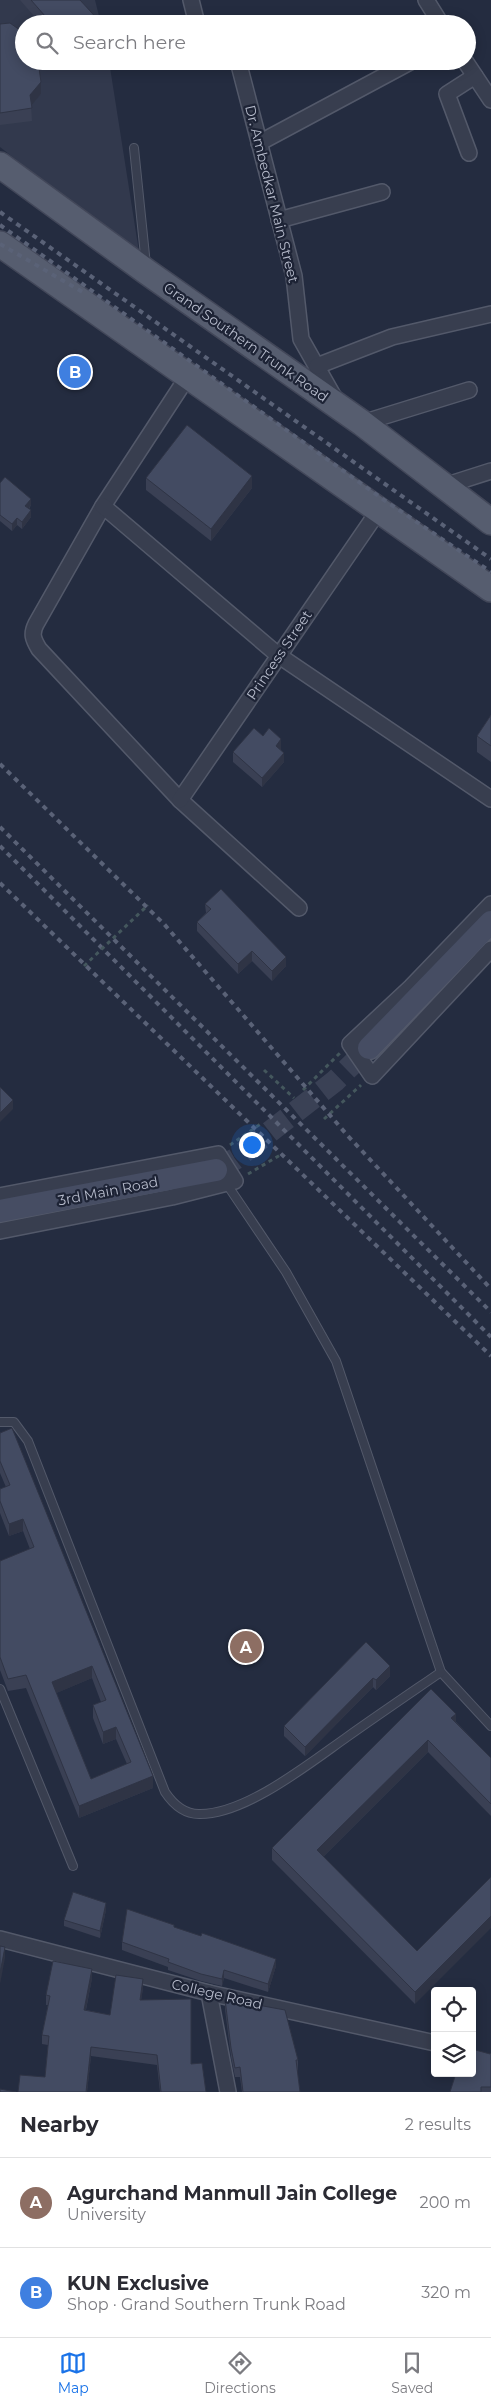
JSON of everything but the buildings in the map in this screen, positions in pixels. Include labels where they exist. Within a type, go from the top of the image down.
[{"type":"main road","name":"Grand Southern Trunk Road","points":[[0,165],[147,272],[362,423],[491,522]]},
{"type":"main road","points":[[0,244],[491,589]]},
{"type":"street","points":[[191,0],[195,15]]},
{"type":"street","points":[[426,0],[435,15]]},
{"type":"street","name":"Dr. Ambedkar Main Street","points":[[240,70],[294,276],[301,339],[338,407]]},
{"type":"street","points":[[259,143],[395,70]]},
{"type":"street","points":[[472,70],[491,100]]},
{"type":"street","points":[[470,153],[447,94],[476,76]]},
{"type":"street","points":[[279,220],[382,192]]},
{"type":"street","points":[[317,366],[392,337],[491,314]]},
{"type":"street","points":[[188,376],[104,506],[32,632],[39,649],[180,800],[299,908]]},
{"type":"street","points":[[362,423],[469,390]]},
{"type":"street","points":[[444,486],[491,471]]},
{"type":"street","points":[[104,506],[278,655],[491,799]]},
{"type":"street","name":"Princess Street","points":[[180,800],[379,510]]},
{"type":"street","points":[[355,1047],[491,904]]},
{"type":"street","points":[[355,1047],[491,922]]},
{"type":"street","points":[[355,1047],[368,1079],[491,949]]},
{"type":"street","points":[[0,1231],[172,1197],[224,1172]]},
{"type":"street","name":"3rd Main Road","points":[[2,1198],[224,1172]]},
{"type":"street","name":"College Road","points":[[0,1938],[209,1993],[431,2042]]},
{"type":"street","points":[[209,1993],[228,2092]]},
{"type":"lane","points":[[134,148],[147,272]]},
{"type":"lane","points":[[224,1172],[286,1272],[336,1362],[441,1672],[491,1726]]},
{"type":"lane","points":[[0,1422],[14,1422],[28,1441],[165,1792],[174,1805],[188,1812],[199,1814],[229,1808],[278,1786],[441,1672]]},
{"type":"lane","points":[[0,1689],[72,1866]]},
{"type":"path","points":[[84,966],[148,905]]},
{"type":"path","points":[[303,1090],[355,1047]]},
{"type":"path","points":[[264,1070],[294,1098]]},
{"type":"path","points":[[324,1119],[368,1079]]},
{"type":"path","points":[[224,1172],[262,1123]]},
{"type":"path","points":[[224,1172],[282,1154]]},
{"type":"shaded area","points":[[0,0],[95,0],[99,15],[15,15],[15,70],[110,70],[140,258],[0,147]]},
{"type":"tunnel","points":[[216,1170],[235,1159],[335,1081],[369,1048]]},
{"type":"railway","points":[[0,212],[491,559]]},
{"type":"railway","points":[[0,225],[384,500],[491,572]]},
{"type":"railway","points":[[0,244],[86,294]]},
{"type":"railway","points":[[0,764],[164,924],[348,1136],[491,1289]]},
{"type":"railway","points":[[0,827],[491,1312]]},
{"type":"railway","points":[[0,846],[491,1337]]},
{"type":"railway","points":[[0,883],[491,1356]]},
{"type":"place","name":"KUN Exclusive","points":[[75,372]]},
{"type":"place","name":"Agurchand Manmull Jain College","points":[[246,1647]]}]
